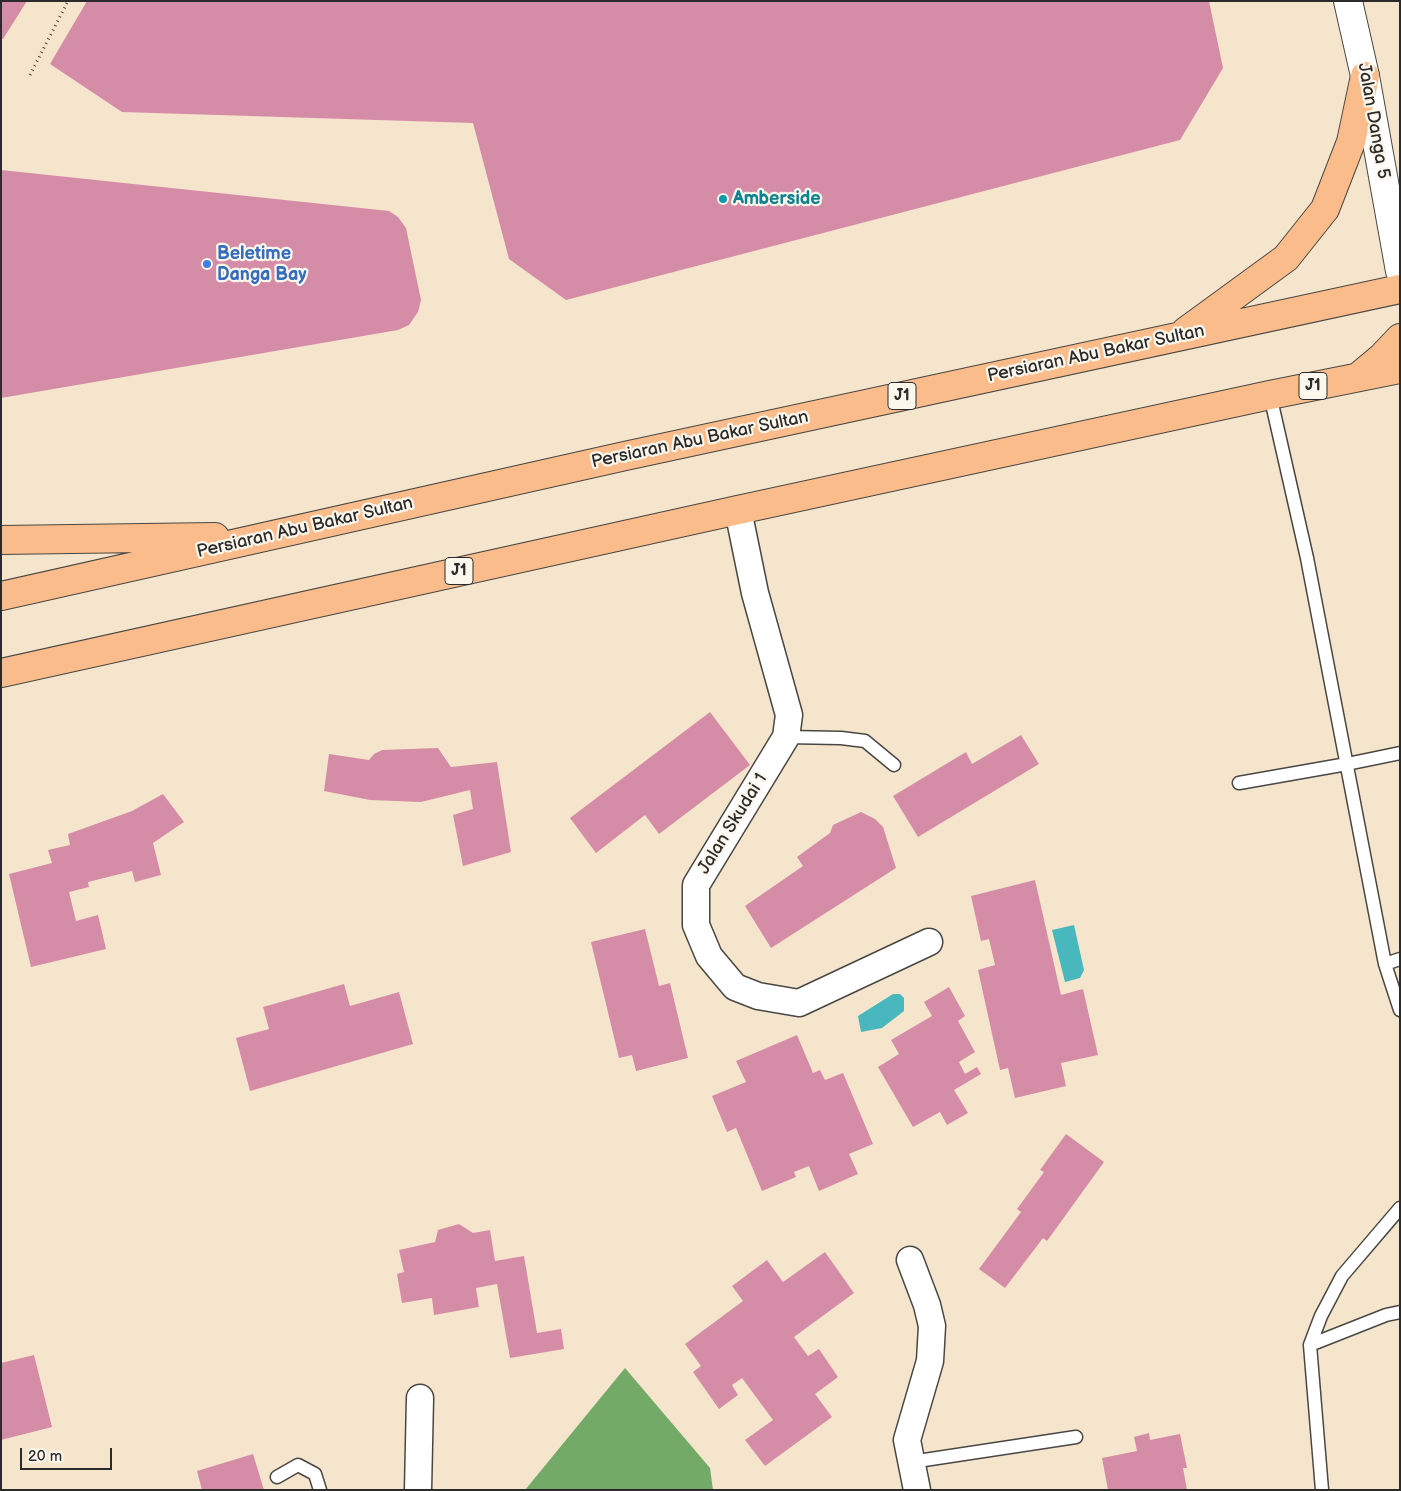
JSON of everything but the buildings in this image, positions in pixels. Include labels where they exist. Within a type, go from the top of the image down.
[{"type":"highway","points":[[1179,336],[1286,258],[1325,209],[1350,142],[1365,76]]},
{"type":"highway","name":"Persiaran Abu Bakar Sultan","points":[[1,596],[625,456],[1400,289]]},
{"type":"highway","points":[[1357,378],[1382,357],[1400,338]]},
{"type":"highway","name":"J1","points":[[1,673],[738,510],[1270,395],[1400,369]]},
{"type":"highway","points":[[1,540],[275,536]]},
{"type":"street","name":"Jalan Danga 5","points":[[1348,1],[1365,76],[1400,271]]},
{"type":"street","name":"Jalan Skudai 1","points":[[738,510],[755,593],[789,715],[786,737],[696,885],[696,925],[709,956],[735,987],[758,996],[799,1003],[929,942]]},
{"type":"street","points":[[910,1260],[927,1305],[932,1326],[930,1360],[908,1440],[918,1490]]},
{"type":"street","points":[[418,1490],[420,1398]]},
{"type":"lane","points":[[1270,395],[1307,558],[1385,964],[1400,1010]]},
{"type":"lane","points":[[786,737],[840,738],[865,741],[894,765]]},
{"type":"lane","points":[[1239,783],[1400,753]]},
{"type":"lane","points":[[1385,964],[1400,959]]},
{"type":"lane","points":[[1322,1490],[1310,1345],[1321,1316],[1342,1276],[1400,1208]]},
{"type":"lane","points":[[1310,1345],[1386,1315],[1400,1312]]},
{"type":"lane","points":[[912,1462],[1076,1437]]},
{"type":"lane","points":[[277,1477],[298,1465],[315,1474],[320,1490]]},
{"type":"path","points":[[30,75],[68,1]]},
{"type":"green space","points":[[625,1368],[710,1468],[713,1490],[525,1490]]},
{"type":"water","points":[[1074,925],[1084,970],[1080,978],[1065,982],[1052,930]]},
{"type":"water","points":[[893,994],[900,994],[904,998],[904,1011],[882,1028],[861,1032],[858,1016]]},
{"type":"place","name":"Amberside","points":[[723,199]]},
{"type":"place","name":"Beletime Danga Bay","points":[[207,264]]}]
